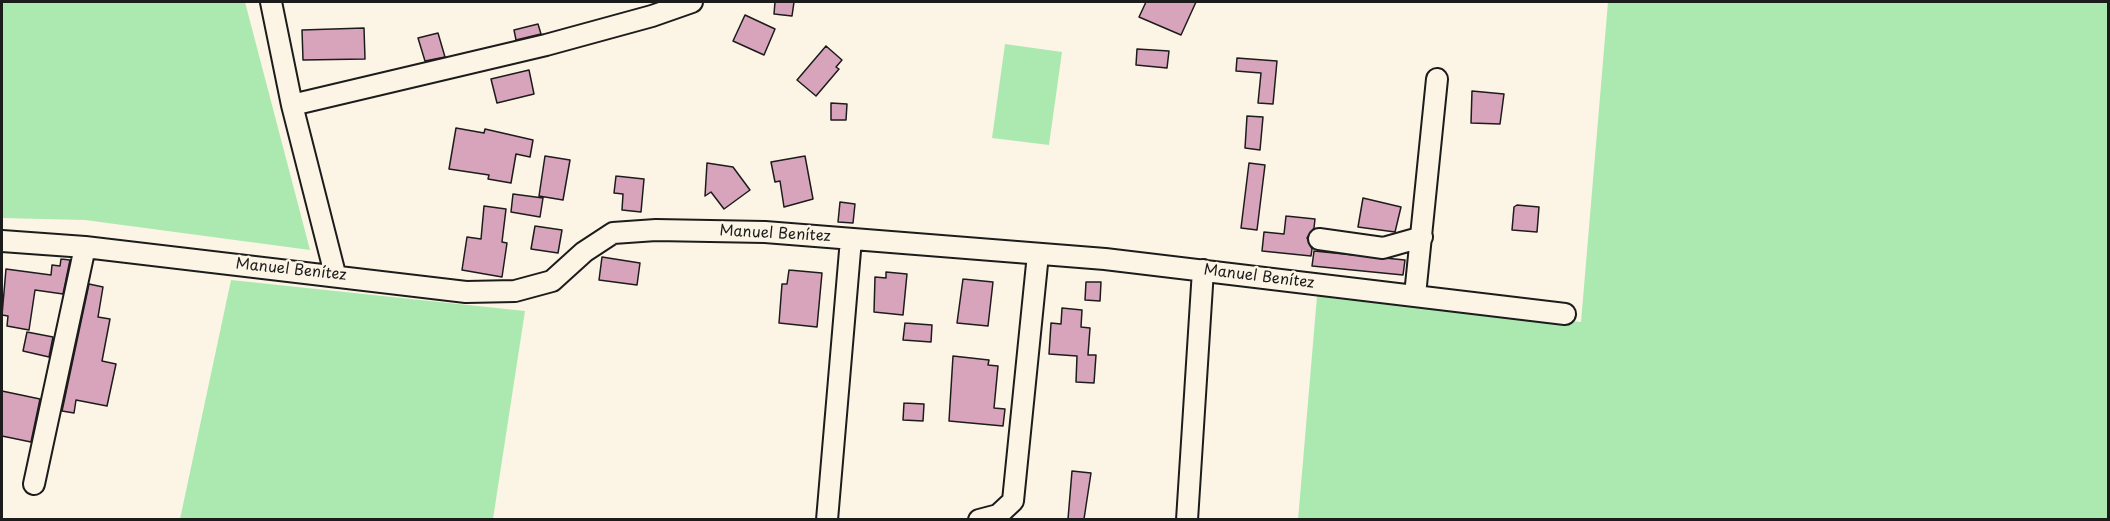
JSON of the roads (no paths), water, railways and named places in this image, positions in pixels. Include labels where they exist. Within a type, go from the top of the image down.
[{"type":"street","points":[[271,2],[292,105],[335,274]]},
{"type":"street","points":[[292,105],[546,45],[652,16],[692,2]]},
{"type":"street","points":[[1415,295],[1437,79]]},
{"type":"street","name":"Manuel Benítez","points":[[2,241],[86,247],[335,274],[466,292],[515,291],[552,281],[584,252],[613,233],[656,230],[765,232],[1203,270],[1566,314]]},
{"type":"street","points":[[1319,239],[1383,248],[1422,237]]},
{"type":"street","points":[[827,519],[851,239]]},
{"type":"street","points":[[34,484],[86,247]]},
{"type":"street","points":[[979,519],[999,515],[1013,501],[1038,254]]},
{"type":"street","points":[[1187,519],[1203,270]]}]
